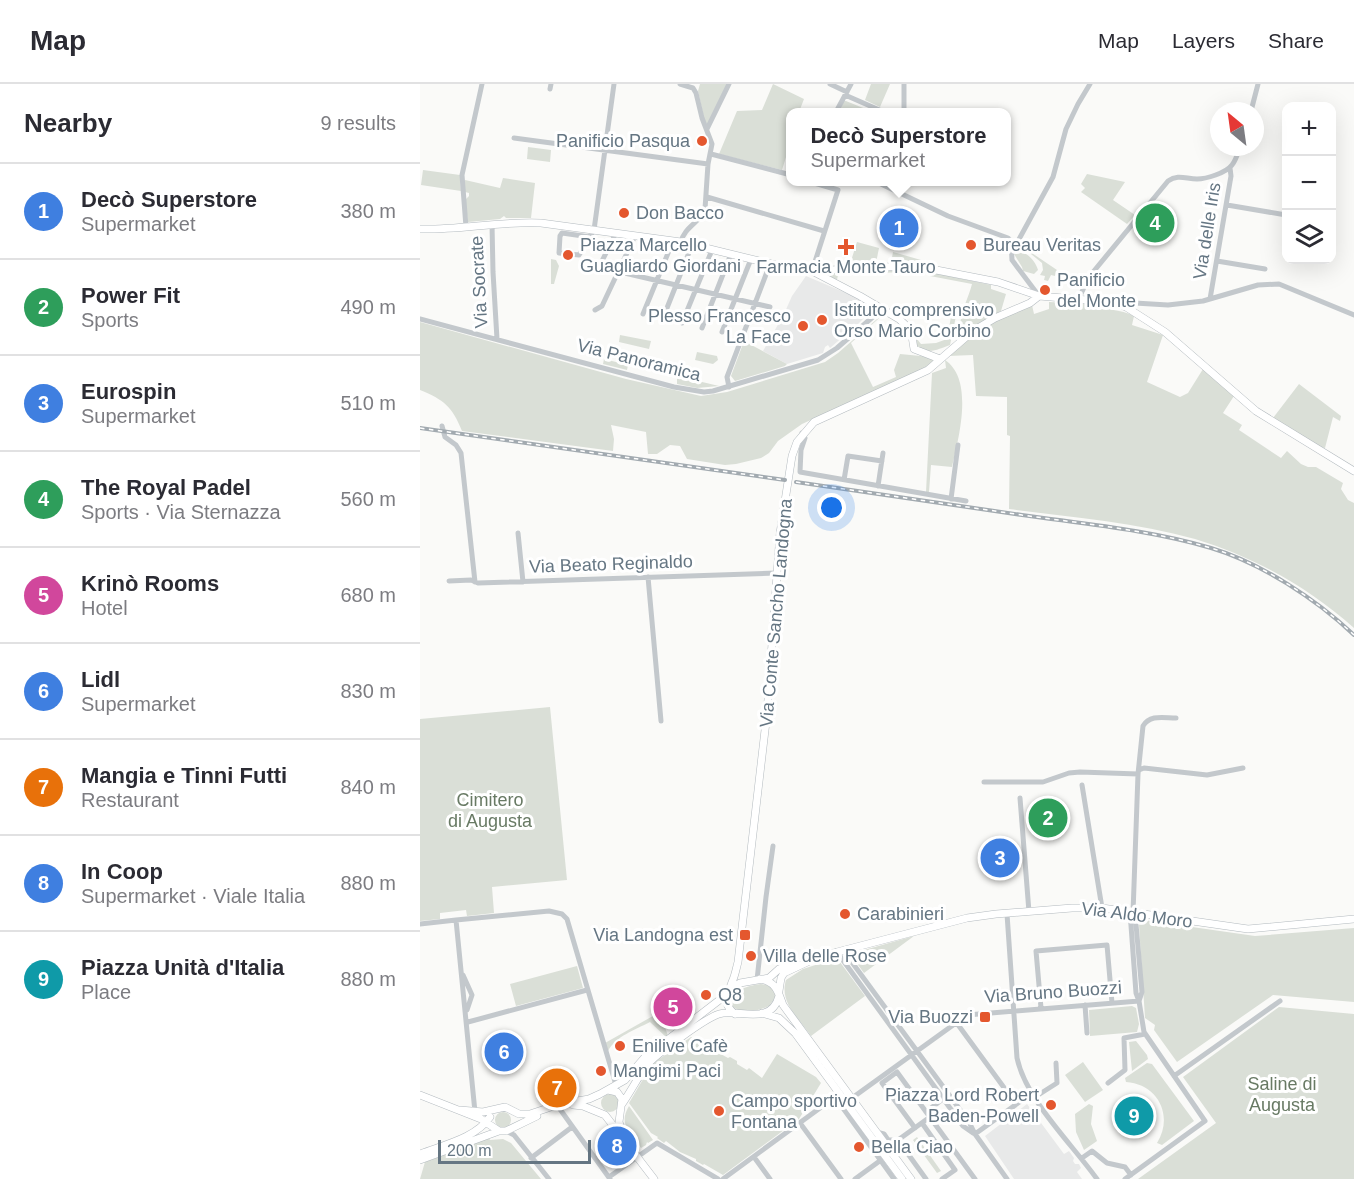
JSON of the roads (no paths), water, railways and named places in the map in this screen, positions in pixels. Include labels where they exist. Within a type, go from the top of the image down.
[{"type":"main road","points":[[420,229],[541,223],[592,234],[616,233],[681,242],[770,264],[812,271],[903,266],[926,268],[1030,289],[1040,296],[1111,302],[1136,312],[1165,332],[1256,411],[1354,471]]},
{"type":"main road","points":[[812,271],[899,319],[911,330],[914,349],[940,359]]},
{"type":"main road","points":[[802,434],[814,422],[826,415],[928,370],[973,331],[1040,296]]},
{"type":"main road","name":"Via Conte Sancho Landogna","points":[[728,993],[738,962],[767,713],[776,573],[792,456],[802,434]]},
{"type":"main road","name":"Via Aldo Moro","points":[[816,958],[967,918],[1072,908],[1102,908],[1248,929],[1354,919]]},
{"type":"main road","points":[[420,1095],[460,1110],[476,1113],[505,1107],[513,1112],[530,1114],[590,1099],[630,1075],[645,1057],[728,993],[748,981],[769,978],[779,969],[802,959],[816,958]]},
{"type":"main road","points":[[762,1013],[774,1006],[784,973],[816,958]]},
{"type":"main road","points":[[738,962],[739,973],[748,981]]},
{"type":"main road","points":[[759,980],[770,982],[779,992],[783,1005],[852,1098],[895,1175],[902,1179]]},
{"type":"main road","points":[[728,993],[728,1007],[735,1014]]},
{"type":"main road","points":[[420,1160],[506,1129],[558,1107],[577,1105],[612,1115],[622,1106],[649,1063],[717,1014],[762,1013],[779,1018],[795,1033],[859,1119],[892,1153],[911,1179]]},
{"type":"main road","points":[[608,1090],[617,1092],[622,1099],[619,1122],[626,1140]]},
{"type":"main road","points":[[600,1094],[597,1105],[654,1179]]},
{"type":"main road","points":[[420,1154],[476,1131],[489,1121],[496,1108]]},
{"type":"main road","points":[[506,1129],[515,1119],[513,1112]]},
{"type":"main road","points":[[476,1113],[506,1129]]},
{"type":"main road","points":[[476,1113],[478,1124],[476,1131]]},
{"type":"street","points":[[466,227],[462,175],[482,84]]},
{"type":"street","points":[[592,234],[562,233],[560,253],[579,255],[592,234],[614,84]]},
{"type":"street","points":[[680,84],[695,90],[712,144],[704,214],[683,234],[681,242]]},
{"type":"street","points":[[707,129],[729,84]]},
{"type":"street","points":[[830,84],[876,108]]},
{"type":"street","points":[[839,108],[851,84]]},
{"type":"street","points":[[904,84],[904,108]]},
{"type":"street","points":[[1011,245],[1018,241],[1046,192],[1058,162],[1066,129],[1090,84]]},
{"type":"street","points":[[1253,102],[1258,84]]},
{"type":"street","points":[[514,138],[708,164]]},
{"type":"street","points":[[711,154],[786,174]]},
{"type":"street","name":"Via delle Iris","points":[[1210,299],[1227,205],[1230,168],[1236,156]]},
{"type":"street","points":[[1078,300],[1089,277],[1168,181],[1174,177],[1198,179],[1230,168]]},
{"type":"street","points":[[812,271],[838,190],[824,186]]},
{"type":"street","points":[[885,186],[948,216],[1008,238],[1012,260],[1030,289]]},
{"type":"street","points":[[707,197],[824,231]]},
{"type":"street","points":[[1227,205],[1282,214]]},
{"type":"street","name":"Via Socrate","points":[[492,224],[497,339]]},
{"type":"street","points":[[616,233],[599,267],[770,307]]},
{"type":"street","points":[[595,310],[602,306],[635,236]]},
{"type":"street","points":[[643,314],[673,241]]},
{"type":"street","points":[[663,318],[692,245]]},
{"type":"street","points":[[682,323],[712,250]]},
{"type":"street","points":[[702,328],[731,254]]},
{"type":"street","points":[[722,332],[751,259]]},
{"type":"street","points":[[1217,261],[1265,269]]},
{"type":"street","points":[[729,387],[727,376],[770,264]]},
{"type":"street","points":[[1111,302],[1168,305],[1210,299],[1258,285],[1279,284],[1354,315]]},
{"type":"street","points":[[870,302],[874,310],[872,318]]},
{"type":"street","points":[[1136,312],[1137,303]]},
{"type":"street","name":"Via Panoramica","points":[[420,319],[674,387],[704,392],[729,387],[818,360],[837,348],[882,309]]},
{"type":"street","points":[[442,426],[445,437],[456,445],[461,453],[475,582]]},
{"type":"street","points":[[802,434],[805,438],[801,450],[800,472],[966,501]]},
{"type":"street","points":[[951,498],[958,445]]},
{"type":"street","points":[[878,486],[883,453]]},
{"type":"street","points":[[844,480],[848,456],[882,461]]},
{"type":"street","points":[[518,533],[523,582]]},
{"type":"street","name":"Via Beato Reginaldo","points":[[449,581],[523,582],[776,573]]},
{"type":"street","points":[[648,577],[660,721]]},
{"type":"street","points":[[1125,1179],[1205,1121],[1145,1034],[1136,993],[1132,913],[1138,772],[1145,722],[1153,717],[1176,718]]},
{"type":"street","points":[[984,782],[1043,782],[1069,773],[1138,772],[1144,768],[1207,775],[1243,768]]},
{"type":"street","points":[[1082,785],[1102,908]]},
{"type":"street","points":[[1020,798],[1029,912]]},
{"type":"street","points":[[759,980],[773,846]]},
{"type":"street","points":[[420,924],[549,911],[562,914],[567,919],[616,1085]]},
{"type":"street","points":[[1007,914],[1018,1065],[1033,1095],[1097,1179]]},
{"type":"street","points":[[457,920],[463,977],[472,990],[467,1006],[476,1113]]},
{"type":"street","points":[[457,920],[476,1113]]},
{"type":"street","points":[[1041,1008],[1036,951],[1107,945],[1112,1003]]},
{"type":"street","points":[[840,951],[969,1122],[1007,1179]]},
{"type":"street","points":[[468,1022],[587,990]]},
{"type":"street","name":"Via Bruno Buozzi","points":[[852,1098],[967,1015],[1139,1001]]},
{"type":"street","points":[[1174,1076],[1280,1001]]},
{"type":"street","points":[[1085,1005],[1088,1033]]},
{"type":"street","points":[[956,1022],[1016,1104]]},
{"type":"street","points":[[1108,1083],[1125,1070],[1124,1038],[1145,1034]]},
{"type":"street","points":[[914,1052],[963,1126],[975,1134]]},
{"type":"street","points":[[975,1134],[1016,1104],[1057,1083],[1056,1063]]},
{"type":"street","points":[[915,1128],[882,1083],[897,1072],[975,1179]]},
{"type":"street","points":[[723,1179],[835,1097],[887,1168],[895,1175]]},
{"type":"street","points":[[892,1153],[899,1142],[922,1123],[944,1098]]},
{"type":"street","points":[[558,1107],[610,1178],[657,1143],[718,1179]]},
{"type":"street","points":[[848,1115],[859,1119]]},
{"type":"street","points":[[800,1123],[841,1179]]},
{"type":"street","points":[[922,1123],[955,1170],[942,1179]]},
{"type":"street","points":[[531,1158],[572,1127]]},
{"type":"street","points":[[506,1129],[549,1179]]},
{"type":"street","points":[[872,1148],[874,1135],[884,1134],[888,1140],[899,1142],[926,1179]]},
{"type":"street","points":[[1082,1158],[1092,1151],[1107,1162],[1125,1167],[1131,1175]]},
{"type":"street","points":[[754,1157],[770,1179]]},
{"type":"street","points":[[855,1179],[881,1160]]},
{"type":"railway","points":[[420,428],[785,480]]},
{"type":"railway","points":[[796,482],[1117,528],[1211,548],[1249,563],[1287,584],[1323,608],[1354,635]]},
{"type":"place","name":"Panificio Pasqua","points":[[702,141]]},
{"type":"place","name":"Don Bacco","points":[[624,213]]},
{"type":"place","name":"The Royal Padel","points":[[1155,223]]},
{"type":"place","name":"Decò Superstore","points":[[899,228]]},
{"type":"place","name":"Bureau Veritas","points":[[971,245]]},
{"type":"place","name":"Farmacia Monte Tauro","points":[[846,247]]},
{"type":"place","name":"Piazza Marcello Guagliardo Giordani","points":[[568,255]]},
{"type":"place","name":"Panificio del Monte","points":[[1045,290]]},
{"type":"place","name":"Istituto comprensivo Orso Mario Corbino","points":[[822,320]]},
{"type":"place","name":"Plesso Francesco La Face","points":[[803,326]]},
{"type":"place","name":"Power Fit","points":[[1048,818]]},
{"type":"place","name":"Eurospin","points":[[1000,858]]},
{"type":"place","name":"Carabinieri","points":[[845,914]]},
{"type":"place","name":"Via Landogna est","points":[[745,935]]},
{"type":"place","name":"Villa delle Rose","points":[[751,956]]},
{"type":"place","name":"Q8","points":[[706,995]]},
{"type":"place","name":"Krinò Rooms","points":[[673,1007]]},
{"type":"place","name":"Via Buozzi","points":[[985,1017]]},
{"type":"place","name":"Enilive Cafè","points":[[620,1046]]},
{"type":"place","name":"Lidl","points":[[504,1052]]},
{"type":"place","name":"Mangimi Paci","points":[[601,1071]]},
{"type":"place","name":"Mangia e Tinni Futti","points":[[557,1088]]},
{"type":"place","name":"Piazza Lord Robert Baden-Powell","points":[[1051,1105]]},
{"type":"place","name":"Campo sportivo Fontana","points":[[719,1111]]},
{"type":"place","name":"Piazza Unità d'Italia","points":[[1134,1116]]},
{"type":"place","name":"In Coop","points":[[617,1146]]},
{"type":"place","name":"Bella Ciao","points":[[859,1147]]},
{"type":"park label","name":"Cimitero di Augusta","points":[[490,810]]},
{"type":"park label","name":"Saline di Augusta","points":[[1282,1094]]}]
